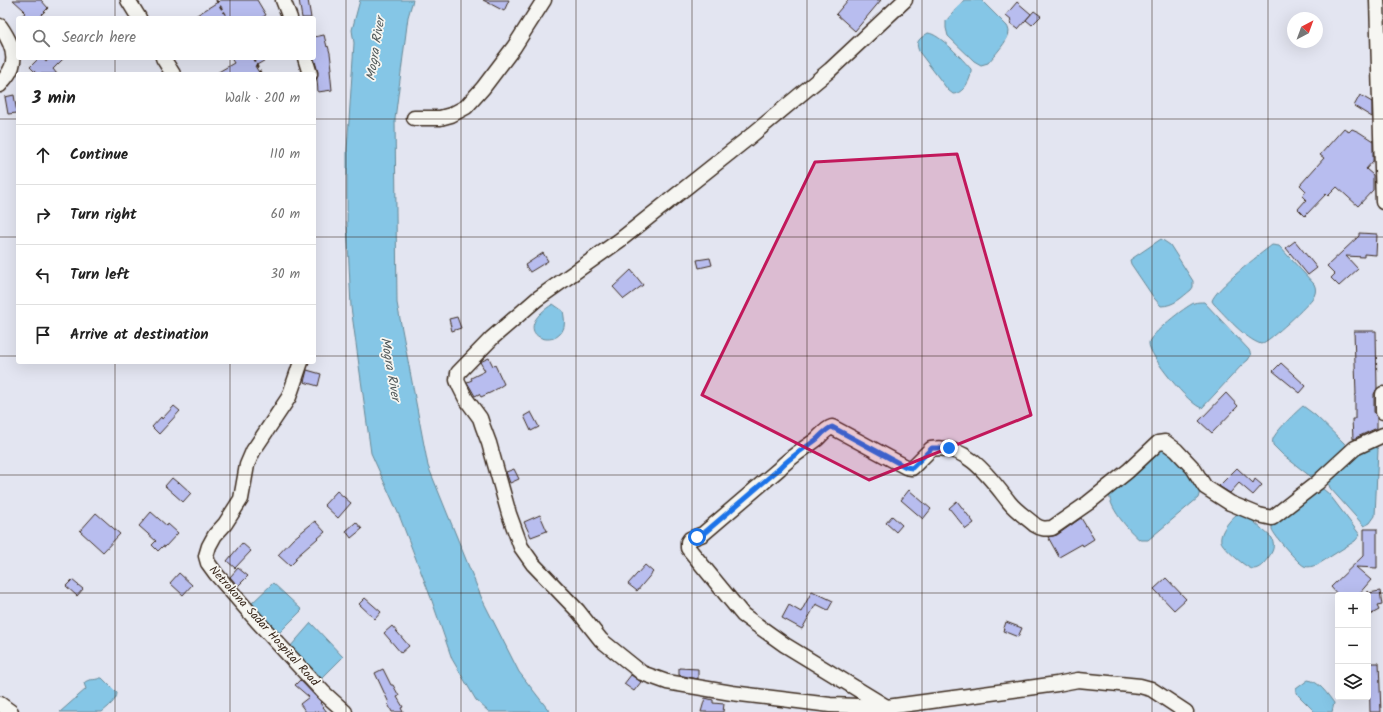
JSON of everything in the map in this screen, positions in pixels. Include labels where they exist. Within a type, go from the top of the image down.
[{"type":"street","points":[[128,0],[138,16]]},
{"type":"street","points":[[282,0],[289,16]]},
{"type":"street","points":[[414,118],[440,118],[451,115],[466,107],[483,88],[514,47],[544,0]]},
{"type":"street","points":[[905,0],[830,70],[741,144],[620,240],[531,304],[492,338],[458,373],[458,386],[480,418],[489,443],[508,514],[521,546],[533,564],[578,611],[601,640],[642,673],[667,682],[732,693],[830,704],[887,707],[1078,680],[1140,686],[1151,689],[1186,712]]},
{"type":"street","points":[[1377,0],[1383,202]]},
{"type":"street","points":[[0,26],[10,42],[13,62],[10,70],[0,85]]},
{"type":"street","points":[[164,60],[172,72]]},
{"type":"street","points":[[306,60],[309,72]]},
{"type":"street","name":"Netrokona Sadar Hospital Road","points":[[300,364],[289,397],[253,451],[247,466],[241,499],[225,524],[215,535],[206,556],[208,563],[216,574],[257,621],[345,712]]},
{"type":"street","points":[[1383,394],[1383,412]]},
{"type":"street","points":[[887,707],[785,645],[743,616],[688,548],[688,542],[690,539],[703,534],[779,469],[786,461],[819,437],[828,428],[832,427],[906,467],[912,468],[932,448],[949,448],[979,466],[1001,490],[1010,503],[1039,528],[1046,529],[1052,528],[1088,503],[1128,471],[1158,443],[1165,442],[1176,450],[1193,468],[1205,486],[1230,503],[1258,515],[1272,518],[1317,483],[1355,448],[1383,435]]},
{"type":"street","points":[[0,704],[11,712]]},
{"type":"path","points":[[216,0],[227,16]]},
{"type":"path","points":[[254,60],[260,72]]},
{"type":"highlighted area","points":[[957,154],[1031,415],[869,480],[702,395],[815,162]]},
{"type":"water","name":"Mogra River","points":[[360,0],[413,0],[408,17],[395,119],[397,303],[428,466],[482,599],[519,672],[550,712],[489,712],[476,700],[452,659],[431,598],[399,515],[371,453],[351,307],[347,221],[347,151],[354,43],[352,30]]},
{"type":"water","points":[[964,0],[981,0],[1008,28],[1009,32],[1006,39],[988,63],[981,65],[974,61],[948,36],[946,21]]},
{"type":"water","points":[[928,33],[933,34],[945,42],[971,69],[970,77],[960,92],[953,94],[948,90],[920,53],[917,46],[918,41]]},
{"type":"water","points":[[1161,239],[1170,245],[1193,281],[1193,287],[1191,290],[1178,301],[1166,306],[1161,306],[1154,298],[1131,264],[1130,260]]},
{"type":"water","points":[[1272,245],[1279,246],[1314,284],[1315,292],[1314,296],[1297,315],[1281,330],[1261,344],[1242,332],[1212,301],[1229,280]]},
{"type":"water","points":[[1204,302],[1249,350],[1251,355],[1202,408],[1196,405],[1180,390],[1162,368],[1150,349],[1149,343],[1155,334],[1176,315],[1194,303]]},
{"type":"water","points":[[553,304],[563,311],[564,327],[559,335],[545,339],[538,336],[534,331],[534,323],[540,314]]},
{"type":"water","points":[[1303,406],[1315,415],[1344,443],[1347,448],[1315,480],[1283,455],[1273,445],[1273,440],[1278,432]]},
{"type":"water","points":[[1376,445],[1378,450],[1375,516],[1370,523],[1364,526],[1330,488],[1328,482],[1350,456]]},
{"type":"water","points":[[1160,446],[1181,460],[1200,491],[1198,498],[1148,540],[1140,540],[1125,525],[1115,511],[1110,497],[1110,492]]},
{"type":"water","points":[[1319,488],[1323,489],[1329,494],[1360,535],[1355,541],[1317,565],[1306,567],[1301,564],[1281,543],[1272,529],[1272,526],[1273,523]]},
{"type":"water","points":[[1241,512],[1272,538],[1273,541],[1273,549],[1270,556],[1262,565],[1255,569],[1250,568],[1241,562],[1222,544],[1221,541],[1222,533],[1227,524]]},
{"type":"water","points":[[273,583],[302,610],[278,634],[250,605]]},
{"type":"water","points":[[311,623],[343,657],[320,680],[290,647]]},
{"type":"water","points":[[102,678],[117,693],[114,701],[107,708],[102,712],[60,712],[86,689],[84,683]]},
{"type":"water","points":[[1308,680],[1316,683],[1329,696],[1334,703],[1332,712],[1315,712],[1296,693],[1296,689]]},
{"type":"building","points":[[13,0],[41,0],[48,8],[40,16],[21,16],[25,13],[23,11],[24,10]]},
{"type":"building","points":[[221,0],[257,0],[266,15],[264,16],[195,16]]},
{"type":"building","points":[[299,0],[308,0],[311,16],[302,16]]},
{"type":"building","points":[[483,0],[509,0],[504,11]]},
{"type":"building","points":[[848,0],[881,0],[855,31],[836,14]]},
{"type":"building","points":[[1017,2],[1031,14],[1018,29],[1010,23],[1012,20],[1006,15]]},
{"type":"building","points":[[1034,11],[1041,16],[1032,25],[1026,20]]},
{"type":"building","points":[[324,35],[327,47],[328,46],[332,69],[330,70],[332,90],[318,92],[318,72],[315,60],[316,60],[316,37]]},
{"type":"building","points":[[37,60],[44,60],[46,62],[48,60],[62,60],[53,69],[55,72],[35,72],[30,67]]},
{"type":"building","points":[[232,60],[266,60],[255,66],[259,72],[218,72],[234,63]]},
{"type":"building","points":[[14,95],[16,113],[8,114],[5,97]]},
{"type":"building","points":[[1360,95],[1372,102],[1372,117],[1354,106]]},
{"type":"building","points":[[1344,128],[1349,132],[1352,129],[1359,132],[1373,141],[1373,161],[1366,169],[1373,175],[1373,190],[1358,206],[1337,187],[1328,196],[1326,194],[1305,216],[1298,209],[1306,200],[1302,196],[1306,191],[1300,185],[1324,158],[1320,155]]},
{"type":"building","points":[[1359,233],[1377,234],[1376,255],[1364,254],[1364,257],[1346,256],[1358,269],[1339,286],[1331,278],[1335,274],[1327,266],[1359,236]]},
{"type":"building","points":[[1295,241],[1317,268],[1308,275],[1286,248]]},
{"type":"building","points":[[543,253],[548,261],[530,272],[525,265]]},
{"type":"building","points":[[710,258],[712,265],[699,268],[697,260]]},
{"type":"building","points":[[631,270],[643,285],[624,299],[613,287]]},
{"type":"building","points":[[457,317],[461,328],[452,331],[449,319]]},
{"type":"building","points":[[1354,331],[1376,331],[1377,389],[1374,394],[1374,412],[1377,417],[1377,428],[1353,439],[1352,419],[1355,419],[1356,395]]},
{"type":"building","points":[[489,358],[493,366],[495,365],[504,384],[481,397],[479,394],[475,396],[467,382],[472,380],[471,378],[485,371],[480,362]]},
{"type":"building","points":[[1281,363],[1306,386],[1300,393],[1273,371]]},
{"type":"building","points":[[307,370],[321,374],[318,386],[304,382]]},
{"type":"building","points":[[1226,393],[1238,406],[1212,433],[1199,421]]},
{"type":"building","points":[[174,406],[180,411],[159,434],[152,427]]},
{"type":"building","points":[[531,412],[539,427],[531,431],[524,416]]},
{"type":"building","points":[[1237,468],[1253,483],[1255,479],[1262,485],[1253,495],[1239,483],[1230,493],[1219,486]]},
{"type":"building","points":[[514,469],[519,479],[510,483],[506,472]]},
{"type":"building","points":[[172,478],[191,493],[183,502],[165,486]]},
{"type":"building","points":[[909,490],[931,509],[923,519],[901,500]]},
{"type":"building","points":[[337,491],[351,503],[338,518],[324,505]]},
{"type":"building","points":[[957,501],[974,523],[966,529],[949,508]]},
{"type":"building","points":[[151,512],[167,526],[168,524],[178,533],[165,547],[163,546],[158,551],[152,545],[156,541],[139,526]]},
{"type":"building","points":[[96,513],[120,534],[103,552],[80,531]]},
{"type":"building","points":[[540,515],[547,531],[531,537],[524,522]]},
{"type":"building","points":[[892,516],[902,525],[896,532],[886,523]]},
{"type":"building","points":[[1081,518],[1094,539],[1059,557],[1048,537],[1057,535]]},
{"type":"building","points":[[315,521],[325,532],[295,558],[297,559],[290,566],[278,555],[293,539]]},
{"type":"building","points":[[356,522],[362,529],[351,538],[346,531]]},
{"type":"building","points":[[1364,529],[1377,529],[1377,568],[1356,567],[1371,580],[1361,592],[1335,592],[1331,587],[1364,555]]},
{"type":"building","points":[[242,543],[251,551],[235,568],[227,561]]},
{"type":"building","points":[[645,565],[653,572],[637,591],[628,584]]},
{"type":"building","points":[[238,568],[248,576],[238,586],[230,577]]},
{"type":"building","points":[[179,573],[192,585],[183,595],[170,583]]},
{"type":"building","points":[[1166,578],[1186,599],[1174,610],[1154,589]]},
{"type":"building","points":[[72,580],[83,589],[77,596],[66,586]]},
{"type":"building","points":[[812,591],[833,601],[828,610],[816,604],[802,629],[782,618],[789,605],[801,612]]},
{"type":"building","points":[[1380,591],[1382,605],[1377,606],[1379,610],[1371,614],[1371,593]]},
{"type":"building","points":[[365,598],[381,612],[375,619],[359,604]]},
{"type":"building","points":[[1006,622],[1022,628],[1018,637],[1003,631]]},
{"type":"building","points":[[392,626],[409,646],[401,653],[384,633]]},
{"type":"building","points":[[1371,663],[1379,663],[1381,712],[1370,712]]},
{"type":"building","points":[[679,668],[698,669],[698,679],[679,675]]},
{"type":"building","points":[[383,669],[391,685],[393,685],[399,696],[397,697],[403,707],[401,708],[403,712],[392,712],[388,704],[389,703],[375,673]]},
{"type":"building","points":[[631,675],[641,682],[634,691],[624,684]]},
{"type":"building","points":[[300,680],[321,702],[320,703],[327,712],[306,712],[300,704],[309,697],[295,685]]},
{"type":"building","points":[[705,698],[713,700],[713,703],[724,704],[723,712],[701,712]]},
{"type":"route","points":[[697,537],[703,534],[779,469],[786,461],[819,437],[828,428],[832,427],[906,467],[912,468],[932,448],[949,448]]}]
